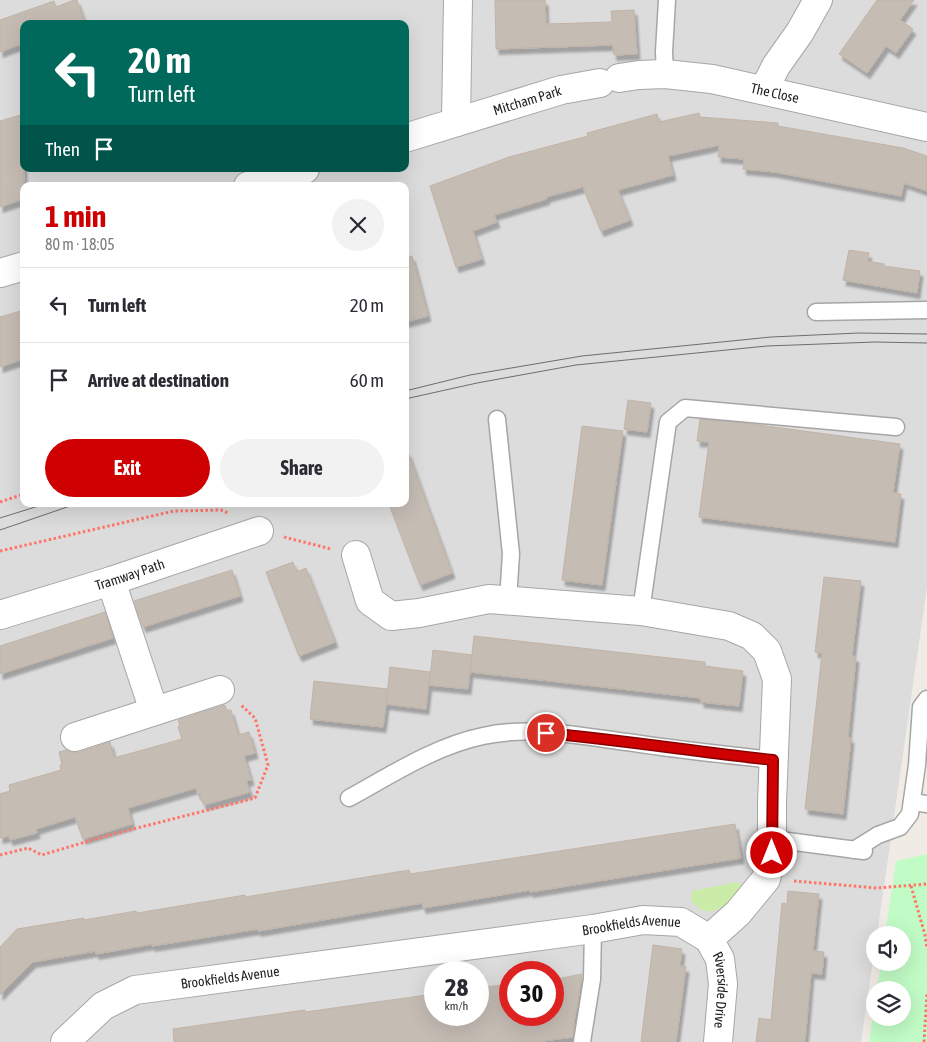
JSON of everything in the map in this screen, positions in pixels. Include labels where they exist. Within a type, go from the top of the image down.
[{"type":"street","points":[[456,122],[458,0]]},
{"type":"street","points":[[764,90],[776,66],[800,32],[818,0]]},
{"type":"street","name":"The Close","points":[[609,81],[639,75],[665,74],[712,79],[927,126]]},
{"type":"street","name":"Mitcham Park","points":[[409,137],[562,90],[609,81]]},
{"type":"street","points":[[261,182],[295,172]]},
{"type":"street","points":[[0,273],[20,267]]},
{"type":"street","name":"Tramway Path","points":[[0,616],[259,531]]},
{"type":"street","points":[[356,555],[370,601],[390,616],[419,614],[489,599],[641,611],[729,626],[752,636],[767,651],[777,679],[773,760],[772,853],[766,879],[738,913],[709,939]]},
{"type":"street","points":[[110,581],[154,711]]},
{"type":"street","points":[[75,737],[220,690]]},
{"type":"street","name":"Brookfields Avenue","points":[[65,1042],[103,1006],[135,990],[593,929],[643,920],[681,922],[709,939]]},
{"type":"street","name":"Riverside Drive","points":[[709,939],[720,959],[723,984],[718,1042]]},
{"type":"lane","points":[[665,74],[664,52],[667,0]]},
{"type":"lane","points":[[816,312],[927,310]]},
{"type":"lane","points":[[641,611],[668,422],[685,408],[896,428]]},
{"type":"lane","points":[[497,419],[511,554],[508,600]]},
{"type":"lane","points":[[772,839],[861,851],[878,835],[900,827],[919,803],[917,766],[921,707],[927,699]]},
{"type":"lane","points":[[349,798],[428,756],[465,740],[485,735],[527,731],[773,760]]},
{"type":"lane","points":[[582,1042],[592,979],[593,929]]},
{"type":"path","points":[[0,502],[20,495]]},
{"type":"path","points":[[0,550],[174,511],[221,510]]},
{"type":"path","points":[[259,531],[356,555]]},
{"type":"path","points":[[0,855],[28,848],[42,855],[102,837],[255,798],[268,765],[254,718],[241,704],[220,690]]},
{"type":"path","points":[[766,879],[877,888],[927,884]]},
{"type":"path","points":[[910,886],[925,935],[927,949]]},
{"type":"path","points":[[924,1042],[927,994]]},
{"type":"shaded area","points":[[0,0],[927,0],[927,587],[878,926],[866,926],[866,971],[872,971],[870,981],[866,981],[866,1008],[861,1042],[0,1042]]},
{"type":"green space","points":[[927,854],[927,1042],[869,1042],[871,1026],[911,1026],[911,981],[878,981],[880,971],[911,971],[911,926],[886,926],[896,861]]},
{"type":"green space","points":[[737,882],[744,886],[719,909],[707,911],[700,909],[691,901],[692,891]]},
{"type":"building","points":[[77,0],[84,20],[20,20],[20,44],[0,52],[0,20],[54,1],[56,7]]},
{"type":"building","points":[[495,0],[545,0],[546,24],[612,22],[611,11],[634,10],[637,54],[614,55],[613,45],[496,49]]},
{"type":"building","points":[[877,0],[914,0],[900,20],[913,29],[896,53],[886,46],[867,73],[839,54]]},
{"type":"building","points":[[699,113],[700,117],[778,123],[778,126],[903,148],[927,156],[927,191],[904,183],[901,196],[775,172],[743,169],[744,159],[718,157],[719,145],[668,156],[673,175],[618,190],[630,220],[601,231],[583,187],[546,197],[547,199],[494,215],[497,222],[473,231],[482,259],[456,267],[430,186],[509,157],[588,136],[587,133],[657,114],[659,122]]},
{"type":"building","points":[[20,115],[20,172],[24,172],[24,182],[20,182],[20,200],[0,207],[0,121]]},
{"type":"building","points":[[849,250],[869,253],[867,261],[884,264],[884,266],[920,271],[917,293],[843,280]]},
{"type":"building","points":[[409,256],[412,256],[428,316],[409,321]]},
{"type":"building","points":[[20,311],[20,360],[0,367],[0,317]]},
{"type":"building","points":[[628,400],[651,403],[647,432],[624,429]]},
{"type":"building","points":[[700,419],[900,444],[893,493],[901,494],[895,542],[699,517],[709,442],[697,441]]},
{"type":"building","points":[[582,426],[623,431],[602,585],[562,580]]},
{"type":"building","points":[[409,455],[452,573],[420,585],[390,507],[409,507]]},
{"type":"building","points":[[293,562],[297,572],[306,568],[335,642],[299,656],[266,572]]},
{"type":"building","points":[[232,570],[240,596],[143,627],[134,601]]},
{"type":"building","points":[[824,577],[861,581],[852,656],[856,657],[848,737],[851,738],[843,814],[805,809],[822,653],[815,652]]},
{"type":"building","points":[[105,612],[113,638],[0,674],[0,646]]},
{"type":"building","points":[[474,636],[705,662],[705,666],[743,671],[739,706],[701,702],[701,698],[470,672]]},
{"type":"building","points":[[433,650],[472,655],[468,689],[429,685]]},
{"type":"building","points":[[390,667],[430,672],[426,709],[386,704]]},
{"type":"building","points":[[314,681],[388,689],[383,727],[310,719]]},
{"type":"building","points":[[225,705],[227,711],[231,710],[238,735],[249,732],[255,753],[244,756],[251,780],[246,781],[250,792],[204,805],[196,788],[128,808],[132,824],[83,839],[75,817],[36,829],[37,833],[10,840],[9,836],[0,838],[0,794],[10,791],[9,785],[61,770],[60,765],[62,765],[59,752],[66,750],[80,752],[110,742],[114,758],[182,739],[178,720]]},
{"type":"building","points":[[735,824],[741,858],[423,908],[422,903],[258,931],[258,929],[152,946],[152,944],[96,954],[96,951],[33,962],[0,995],[0,947],[17,929],[136,911],[137,913],[245,895],[245,897],[409,870],[410,874]]},
{"type":"building","points":[[788,891],[819,894],[813,951],[824,952],[822,974],[811,973],[805,1042],[756,1042],[759,1018],[771,1020],[782,903],[787,904]]},
{"type":"building","points":[[653,945],[682,949],[680,966],[686,967],[676,1042],[641,1042]]},
{"type":"building","points":[[582,974],[573,1037],[535,1042],[174,1042],[173,1029],[424,995],[424,1026],[489,1026],[489,987],[499,985],[499,1026],[564,1026],[564,978]]},
{"type":"tram line","points":[[409,390],[470,375],[582,356],[771,337],[859,333],[927,334]]},
{"type":"tram line","points":[[409,398],[477,383],[576,365],[767,346],[875,342],[927,343]]},
{"type":"tram line","points":[[0,518],[35,507]]},
{"type":"tram line","points":[[0,530],[67,507]]},
{"type":"route","points":[[546,733],[773,760],[772,853]]}]
